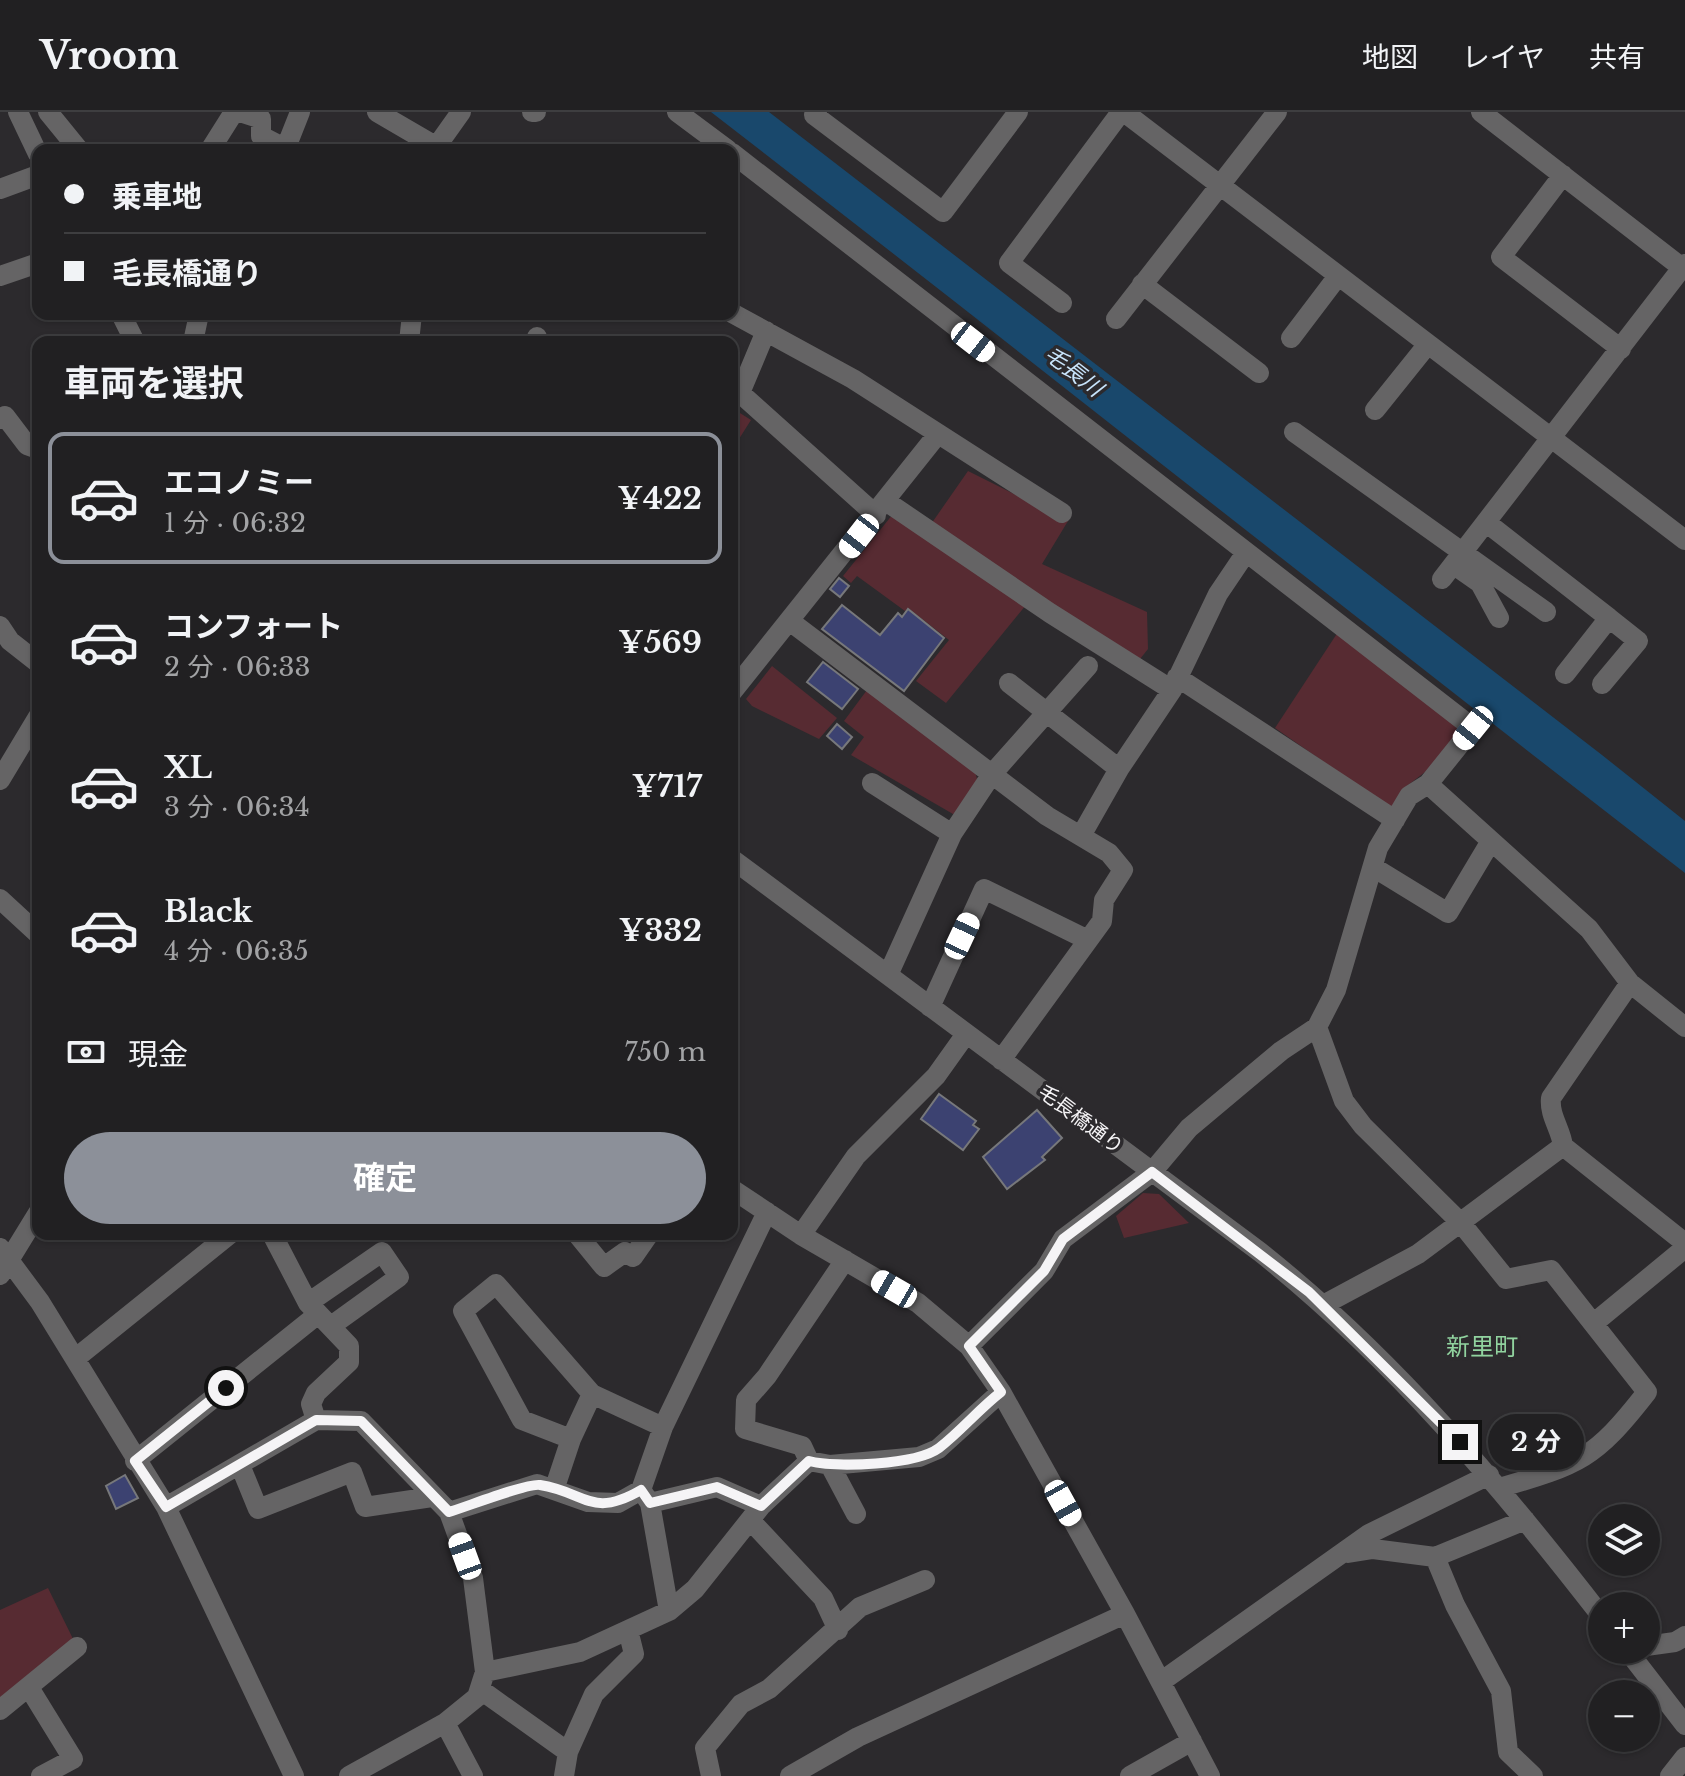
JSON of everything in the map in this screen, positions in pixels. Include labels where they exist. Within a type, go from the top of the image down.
[{"type":"street","points":[[18,112],[33,144]]},
{"type":"street","points":[[48,112],[74,144]]},
{"type":"street","points":[[214,144],[237,112],[261,119],[261,136],[275,144]]},
{"type":"street","points":[[288,144],[300,112]]},
{"type":"street","points":[[440,144],[461,112]]},
{"type":"street","points":[[677,112],[719,144]]},
{"type":"street","points":[[816,114],[943,212],[1018,112]]},
{"type":"street","points":[[1062,303],[1009,263],[1123,112],[1685,540]]},
{"type":"street","points":[[1116,319],[1277,112]]},
{"type":"street","points":[[1453,565],[1684,267],[1481,112]]},
{"type":"street","points":[[385,114],[430,144]]},
{"type":"street","points":[[738,158],[1473,728],[1428,784],[1409,796],[1378,848],[1336,990],[1317,1027],[1281,1051],[1189,1128],[1152,1172],[1063,1239],[1044,1271],[969,1346]]},
{"type":"street","points":[[1563,175],[1501,257],[1621,349]]},
{"type":"street","points":[[0,189],[32,177]]},
{"type":"street","points":[[0,276],[32,265]]},
{"type":"street","points":[[1291,338],[1338,276]]},
{"type":"street","points":[[1142,284],[1259,373]]},
{"type":"street","points":[[738,316],[853,379],[1062,513]]},
{"type":"street","points":[[766,331],[740,393],[881,509],[1175,684],[1395,820]]},
{"type":"street","points":[[1375,410],[1428,344]]},
{"type":"street","points":[[0,419],[5,416],[27,445],[32,447]]},
{"type":"street","points":[[1294,432],[1453,565],[1480,583],[1499,618]]},
{"type":"street","points":[[738,685],[937,435]]},
{"type":"street","points":[[1487,523],[1638,641],[1602,684]]},
{"type":"street","points":[[1082,834],[1119,769],[1175,684],[1218,594],[1245,554]]},
{"type":"street","points":[[1453,565],[1532,608]]},
{"type":"street","points":[[1565,674],[1609,618]]},
{"type":"street","points":[[791,622],[1047,816],[1082,834],[1109,853],[1123,870],[1104,900],[1102,921],[1001,1060]]},
{"type":"street","points":[[0,626],[10,641],[32,658]]},
{"type":"street","points":[[888,975],[952,834],[992,774],[1045,710],[1088,666]]},
{"type":"street","points":[[1009,683],[1119,769]]},
{"type":"street","points":[[0,780],[32,727]]},
{"type":"street","points":[[872,783],[952,834]]},
{"type":"street","points":[[1428,784],[1589,929],[1630,983],[1680,1013]]},
{"type":"street","points":[[1373,867],[1448,913],[1491,841]]},
{"type":"street","name":"毛長橋通り","points":[[738,863],[1260,1252],[1323,1305],[1409,1388],[1494,1482],[1588,1599]]},
{"type":"street","points":[[930,1007],[984,889],[1088,940]]},
{"type":"street","points":[[0,899],[32,928]]},
{"type":"street","points":[[1594,1323],[1685,1246],[1563,1146],[1562,1133],[1549,1110],[1551,1098],[1630,983]]},
{"type":"street","points":[[1162,1681],[1369,1534],[1494,1482],[1570,1467],[1610,1439],[1647,1392],[1551,1270],[1506,1279],[1461,1223],[1363,1126],[1344,1101],[1317,1027]]},
{"type":"street","points":[[801,1235],[856,1156],[936,1076],[966,1034]]},
{"type":"street","points":[[1323,1305],[1418,1254],[1563,1146]]},
{"type":"street","points":[[738,1193],[801,1235],[918,1303],[969,1346],[1001,1392],[1162,1681],[1210,1776]]},
{"type":"street","points":[[669,1611],[646,1496],[663,1427],[767,1212]]},
{"type":"street","points":[[32,1221],[3,1262],[76,1358],[135,1461],[166,1507],[294,1776]]},
{"type":"street","points":[[76,1358],[223,1240]]},
{"type":"street","points":[[275,1240],[319,1315],[349,1346],[349,1362],[316,1393],[311,1404],[316,1420]]},
{"type":"street","points":[[582,1240],[604,1267],[625,1252],[633,1257],[645,1240]]},
{"type":"street","points":[[809,1461],[802,1446],[745,1429],[746,1400],[767,1376],[845,1260]]},
{"type":"street","points":[[571,1439],[522,1420],[463,1311],[496,1284],[592,1394],[663,1427]]},
{"type":"street","points":[[135,1461],[319,1315]]},
{"type":"street","points":[[809,1461],[830,1465],[919,1457],[938,1449],[1001,1392]]},
{"type":"street","points":[[554,1490],[571,1439],[592,1394]]},
{"type":"street","points":[[166,1507],[316,1420],[361,1421],[449,1512],[473,1578],[483,1681],[568,1752]]},
{"type":"street","points":[[349,1776],[445,1723],[483,1681],[580,1652],[669,1611],[695,1589],[755,1513],[809,1461]]},
{"type":"street","points":[[240,1465],[258,1509],[352,1472],[365,1507],[432,1497]]},
{"type":"street","points":[[830,1465],[856,1514]]},
{"type":"street","points":[[449,1512],[537,1484],[588,1502],[618,1503],[646,1496],[717,1487],[755,1513],[823,1598],[838,1630]]},
{"type":"street","points":[[1344,1554],[1373,1549],[1435,1557],[1525,1520]]},
{"type":"street","points":[[1435,1557],[1455,1605],[1501,1691],[1508,1752],[1533,1776]]},
{"type":"street","points":[[711,1776],[705,1748],[741,1704],[769,1689],[860,1607],[925,1580]]},
{"type":"street","points":[[790,1776],[858,1737],[1125,1614]]},
{"type":"street","points":[[564,1776],[568,1752],[594,1694],[634,1654],[628,1630]]},
{"type":"street","points":[[1660,1645],[1685,1636]]},
{"type":"street","points":[[0,1710],[77,1647]]},
{"type":"street","points":[[1644,1664],[1685,1725]]},
{"type":"street","points":[[33,1694],[73,1759],[41,1776]]},
{"type":"street","points":[[445,1723],[473,1776]]},
{"type":"street","points":[[1130,1776],[1192,1741]]},
{"type":"street","points":[[1670,1776],[1685,1757]]},
{"type":"shaded area","points":[[738,412],[751,420],[738,441]]},
{"type":"shaded area","points":[[968,471],[1068,521],[1042,564],[1147,612],[1148,649],[1136,664],[929,527]]},
{"type":"shaded area","points":[[893,514],[1026,605],[946,703],[916,681],[949,640],[908,608],[905,611],[857,576],[851,583],[843,576]]},
{"type":"shaded area","points":[[1338,632],[1460,728],[1438,762],[1403,789],[1393,810],[1275,728]]},
{"type":"shaded area","points":[[772,666],[837,718],[819,739],[752,706],[746,699]]},
{"type":"shaded area","points":[[867,690],[975,771],[977,779],[959,812],[953,814],[851,755],[864,737],[844,721]]},
{"type":"shaded area","points":[[1143,1193],[1159,1194],[1189,1223],[1124,1238],[1116,1216]]},
{"type":"shaded area","points":[[48,1588],[77,1647],[0,1710],[0,1610]]},
{"type":"water","name":"毛長川","points":[[711,112],[769,112],[1602,755],[1685,821],[1685,873],[955,302]]},
{"type":"building","points":[[839,578],[849,586],[840,597],[830,589]]},
{"type":"building","points":[[842,605],[880,635],[898,613],[902,617],[908,609],[944,638],[904,691],[822,629]]},
{"type":"building","points":[[823,662],[858,689],[842,709],[807,682]]},
{"type":"building","points":[[837,724],[852,737],[842,749],[827,736]]},
{"type":"building","points":[[939,1094],[976,1121],[973,1125],[979,1129],[963,1150],[921,1119]]},
{"type":"building","points":[[1037,1110],[1062,1138],[1042,1157],[1045,1160],[1007,1189],[983,1157]]},
{"type":"building","points":[[125,1475],[138,1498],[116,1509],[106,1486]]},
{"type":"district","name":"新里町","points":[[1482,1347]]},
{"type":"route","points":[[226,1388],[135,1461],[166,1507],[316,1420],[361,1421],[449,1512],[537,1484],[588,1502],[618,1503],[641,1490],[650,1503],[697,1489],[717,1487],[761,1506],[809,1461],[830,1465],[919,1457],[938,1449],[1001,1392],[969,1346],[1044,1271],[1063,1239],[1152,1172],[1309,1292],[1460,1442]]}]
